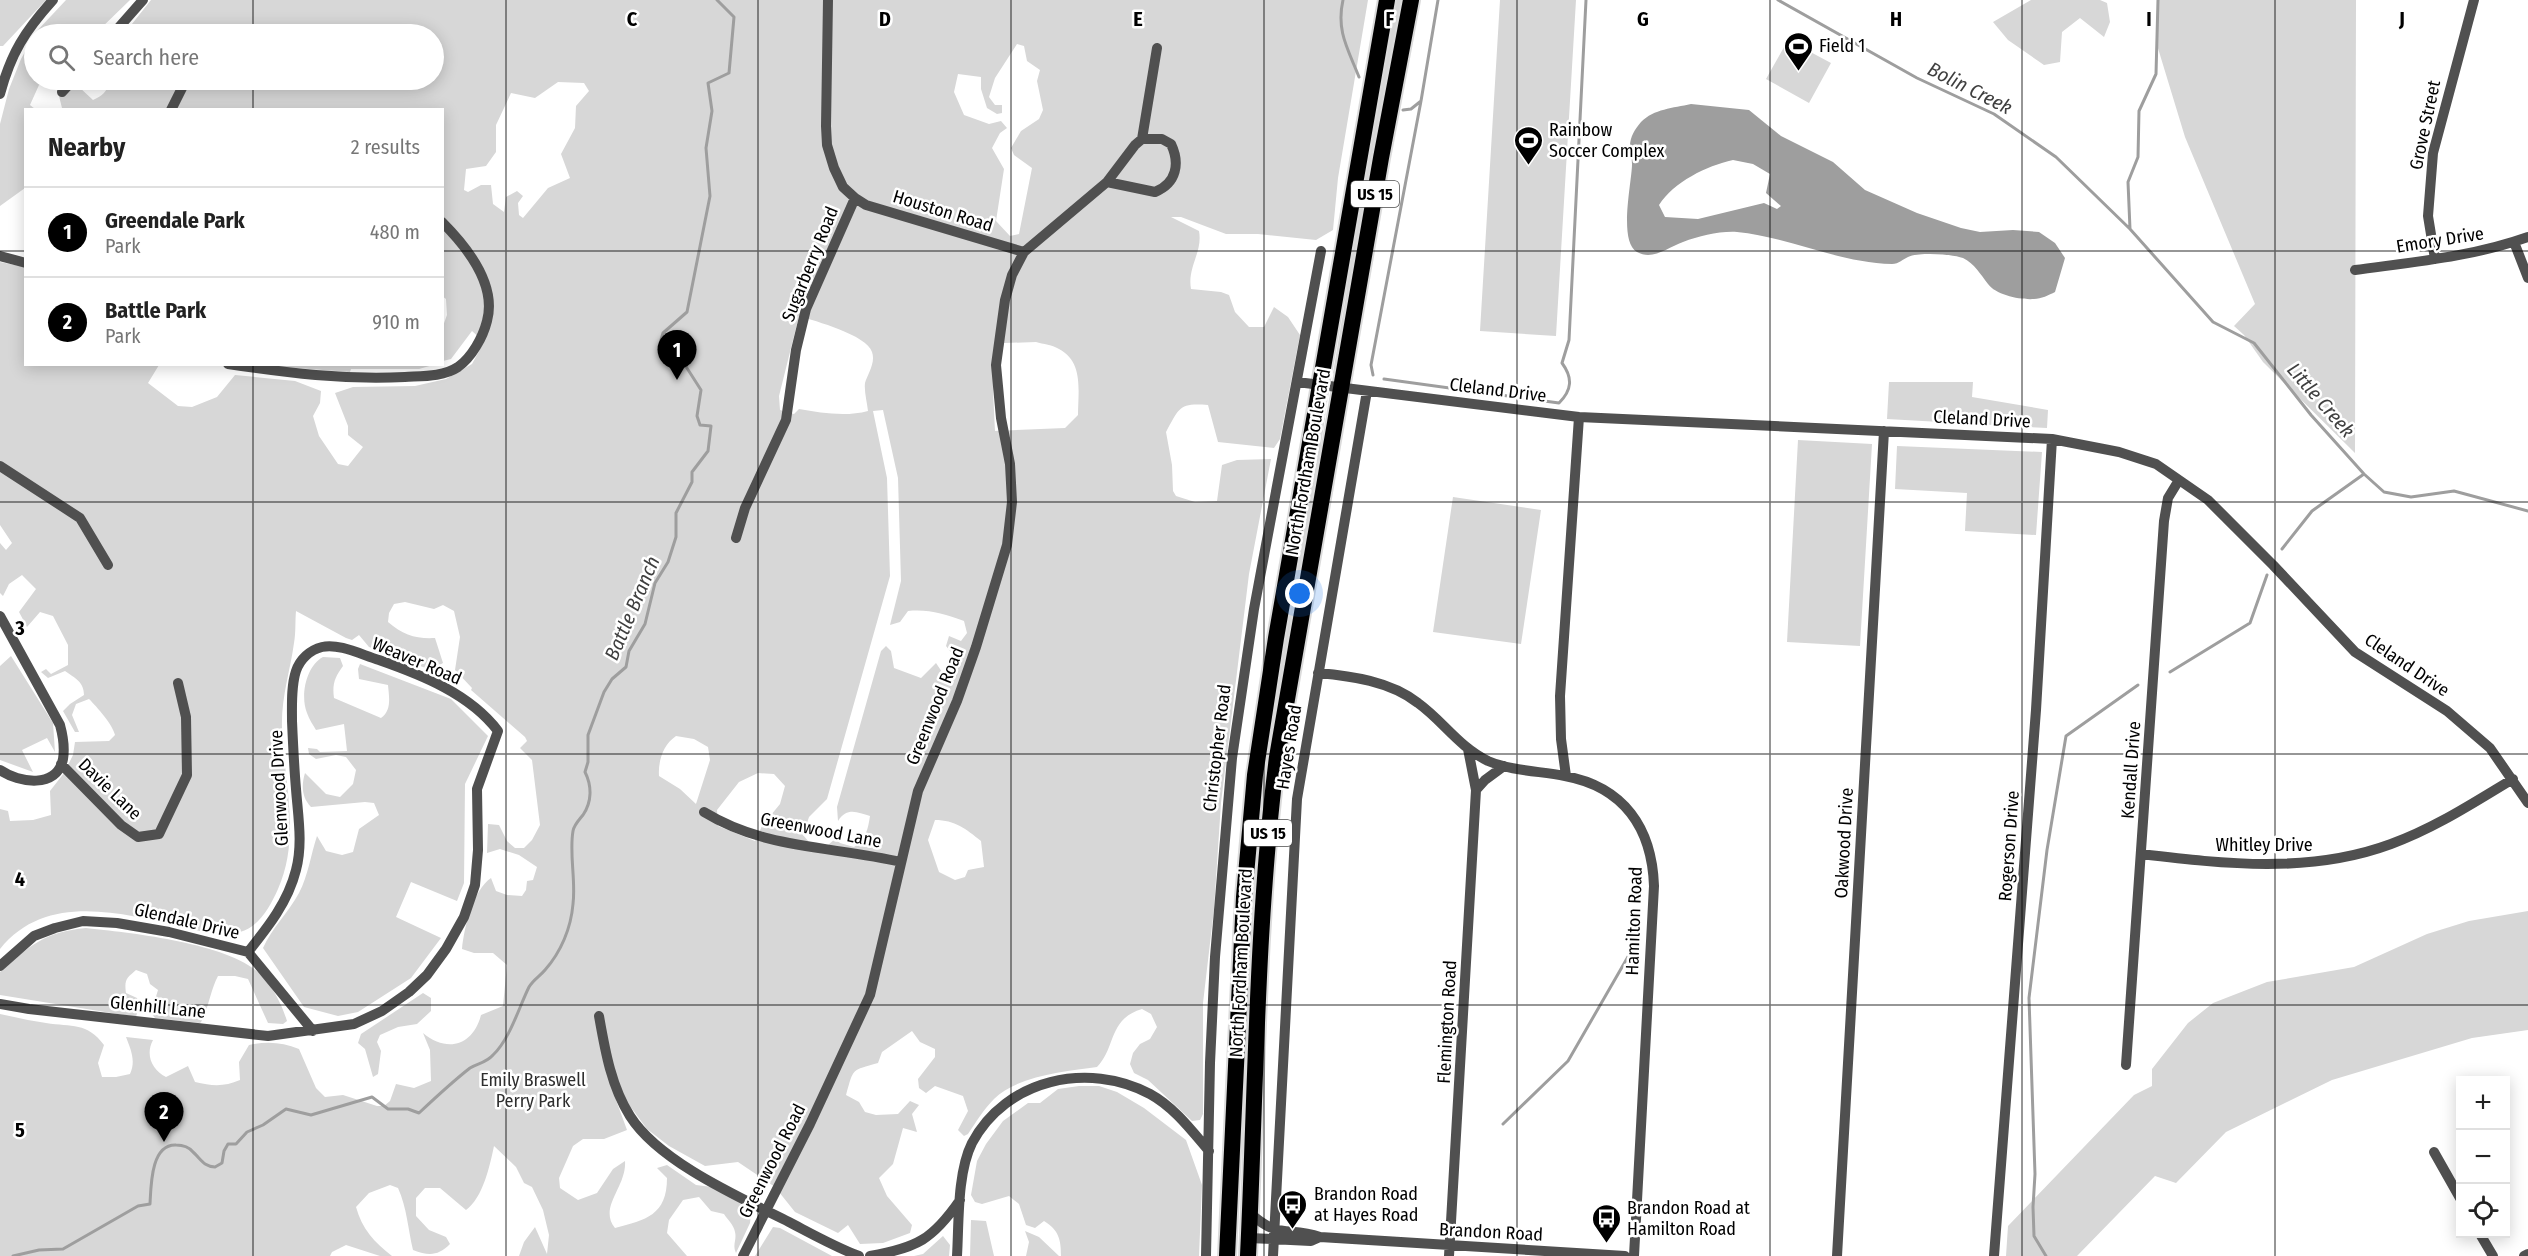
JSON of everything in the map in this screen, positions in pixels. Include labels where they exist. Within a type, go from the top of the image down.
[{"type":"highway","name":"North Fordham Boulevard","points":[[1227,1256],[1244,892],[1254,786],[1267,693],[1387,0]]},
{"type":"highway","name":"North Fordham Boulevard","points":[[1248,1256],[1267,847],[1277,757],[1411,0]]},
{"type":"highway","points":[[1244,892],[1252,894],[1255,900],[1256,916],[1262,937]]},
{"type":"highway","points":[[1232,1149],[1239,1156],[1239,1221],[1242,1231],[1249,1238]]},
{"type":"street","points":[[32,24],[53,0]]},
{"type":"street","points":[[122,24],[143,0]]},
{"type":"street","name":"Sugarberry Road","points":[[736,538],[745,508],[786,420],[795,350],[806,309],[855,198],[843,187],[827,145],[828,0]]},
{"type":"street","name":"Grove Street","points":[[2435,259],[2428,216],[2433,153],[2474,0]]},
{"type":"street","points":[[0,94],[16,47],[24,35]]},
{"type":"street","points":[[1107,182],[1155,192],[1170,183],[1175,172],[1177,162],[1171,144],[1162,139],[1142,139],[1158,48]]},
{"type":"street","points":[[172,108],[181,90]]},
{"type":"street","name":"Greenwood Road","points":[[742,1256],[870,995],[918,791],[957,700],[976,647],[1007,545],[1012,502],[1010,464],[1001,418],[996,365],[1005,300],[1012,275],[1024,252],[1107,182],[1142,139]]},
{"type":"street","name":"Houston Road","points":[[855,198],[866,205],[1024,252]]},
{"type":"street","points":[[240,366],[282,373],[363,379],[430,375],[458,367],[469,356],[486,328],[489,315],[489,293],[482,274],[444,225]]},
{"type":"street","name":"Emory Drive","points":[[2355,270],[2497,248],[2528,237]]},
{"type":"street","points":[[2514,242],[2528,278]]},
{"type":"street","name":"Christopher Road","points":[[1206,1256],[1210,1063],[1215,957],[1229,782],[1243,670],[1321,251]]},
{"type":"street","points":[[0,256],[24,262]]},
{"type":"street","name":"Cleland Drive","points":[[1297,382],[1579,417],[2052,439],[2080,442],[2156,464],[2208,500],[2355,652],[2469,728],[2490,748],[2528,803]]},
{"type":"street","name":"Hayes Road","points":[[1273,1256],[1297,799],[1367,391]]},
{"type":"street","points":[[1318,673],[1352,676],[1389,688],[1416,701],[1468,749],[1504,766],[1566,776],[1561,739],[1560,696],[1579,417]]},
{"type":"street","name":"Oakwood Drive","points":[[1837,1256],[1884,431]]},
{"type":"street","name":"Rogerson Drive","points":[[1994,1256],[2036,710],[2052,439]]},
{"type":"street","points":[[0,466],[80,518],[108,565]]},
{"type":"street","name":"Kendall Drive","points":[[2126,1065],[2165,513],[2168,498],[2179,480]]},
{"type":"street","points":[[0,616],[60,726],[64,744],[61,764],[57,772],[45,779],[30,782],[0,770]]},
{"type":"street","name":"Weaver Road","points":[[312,650],[324,646],[339,647],[399,667],[464,699],[483,714],[498,731],[477,789],[478,850],[475,885],[464,917],[446,950],[409,992],[382,1011],[354,1024],[313,1031]]},
{"type":"street","name":"Glenwood Drive","points":[[248,952],[276,916],[296,870],[300,839],[293,758],[292,705],[296,671],[312,650]]},
{"type":"street","name":"Davie Lane","points":[[61,764],[121,825],[138,837],[159,834],[187,775],[186,717],[178,683]]},
{"type":"street","name":"Flemington Road","points":[[1450,1251],[1476,790],[1468,749]]},
{"type":"street","points":[[1476,790],[1504,766]]},
{"type":"street","name":"Hamilton Road","points":[[1566,776],[1598,787],[1624,806],[1637,820],[1647,840],[1653,862],[1654,886],[1634,1256]]},
{"type":"street","name":"Whitley Drive","points":[[2141,854],[2254,865],[2320,862],[2355,855],[2390,845],[2424,831],[2513,779]]},
{"type":"street","name":"Greenwood Lane","points":[[704,812],[726,825],[765,839],[840,853],[863,853],[901,862]]},
{"type":"street","name":"Glendale Drive","points":[[0,966],[33,936],[83,921],[117,923],[169,932],[248,952],[313,1031]]},
{"type":"street","name":"Glenhill Lane","points":[[0,1004],[268,1036],[313,1031]]},
{"type":"street","points":[[599,1016],[603,1042],[618,1095],[631,1118],[646,1136],[686,1167],[766,1211],[859,1256]]},
{"type":"street","points":[[957,1256],[960,1200],[965,1167],[972,1144],[990,1118],[1032,1086],[1058,1079],[1090,1077],[1118,1082],[1151,1095],[1180,1118],[1209,1151]]},
{"type":"street","points":[[2434,1152],[2456,1191]]},
{"type":"street","points":[[870,1256],[911,1247],[926,1238],[945,1221],[960,1200]]},
{"type":"street","points":[[1250,1213],[1273,1234]]},
{"type":"street","name":"Brandon Road","points":[[1249,1238],[1273,1234],[1311,1241],[1320,1237],[1450,1251],[1625,1256]]},
{"type":"street","points":[[1207,1237],[1228,1239]]},
{"type":"street","points":[[2483,1238],[2493,1256]]},
{"type":"green space","points":[[0,0],[46,0],[3,46],[0,46]]},
{"type":"green space","points":[[66,0],[130,0],[105,24],[44,24]]},
{"type":"green space","name":"Emily Braswell Perry Park","points":[[151,0],[1368,0],[1338,178],[1333,230],[1316,240],[1258,234],[1226,234],[1181,217],[1171,217],[1199,231],[1199,246],[1190,281],[1191,289],[1229,295],[1235,312],[1249,327],[1264,327],[1274,307],[1288,317],[1300,335],[1280,439],[1274,448],[1218,442],[1208,405],[1191,405],[1181,408],[1166,432],[1172,465],[1173,491],[1176,496],[1195,502],[1217,501],[1222,465],[1237,460],[1271,459],[1249,574],[1221,803],[1214,909],[1203,1003],[1203,1114],[1200,1120],[1192,1121],[1148,1080],[1134,1073],[1130,1064],[1133,1053],[1140,1044],[1150,1039],[1157,1027],[1151,1014],[1142,1009],[1123,1020],[1097,1067],[1043,1076],[1015,1085],[994,1099],[968,1134],[964,1136],[958,1130],[968,1111],[963,1096],[935,1086],[926,1093],[919,1088],[918,1079],[935,1057],[935,1049],[920,1042],[912,1031],[882,1052],[878,1063],[858,1069],[851,1079],[846,1095],[859,1102],[865,1112],[876,1115],[898,1114],[910,1101],[919,1105],[912,1114],[917,1132],[903,1128],[893,1164],[879,1178],[887,1196],[912,1225],[910,1233],[883,1243],[860,1244],[848,1225],[838,1233],[795,1212],[775,1187],[738,1162],[705,1166],[669,1146],[647,1129],[627,1102],[616,1100],[627,1130],[604,1139],[583,1139],[573,1146],[559,1178],[560,1188],[578,1200],[597,1193],[613,1169],[625,1161],[622,1179],[611,1204],[611,1220],[615,1228],[645,1218],[659,1208],[666,1190],[667,1178],[657,1168],[667,1165],[696,1185],[712,1187],[738,1201],[751,1213],[750,1223],[736,1253],[732,1225],[724,1214],[711,1211],[699,1197],[683,1200],[669,1220],[667,1233],[687,1256],[519,1256],[524,1242],[535,1227],[547,1254],[549,1235],[543,1210],[532,1187],[524,1183],[516,1167],[494,1146],[481,1189],[472,1205],[466,1210],[440,1188],[425,1188],[416,1198],[416,1216],[429,1230],[446,1237],[450,1244],[433,1254],[413,1250],[401,1196],[398,1188],[390,1185],[369,1193],[356,1207],[370,1234],[392,1256],[380,1256],[346,1245],[332,1252],[330,1256],[0,1256],[0,1014],[78,1027],[91,1032],[104,1045],[98,1063],[102,1077],[130,1074],[133,1060],[126,1037],[153,1040],[150,1051],[151,1062],[166,1077],[188,1066],[195,1082],[212,1085],[229,1084],[240,1080],[239,1062],[249,1045],[274,1043],[299,1049],[316,1088],[325,1097],[343,1095],[377,1106],[384,1106],[390,1101],[396,1084],[414,1088],[431,1081],[430,1050],[423,1033],[441,1043],[458,1043],[472,1034],[481,1015],[503,1006],[507,965],[493,953],[474,953],[462,949],[467,920],[479,891],[491,878],[496,891],[507,895],[522,896],[526,890],[527,881],[533,880],[537,867],[519,855],[500,849],[487,853],[488,824],[499,825],[507,841],[515,848],[524,848],[532,840],[540,825],[532,760],[520,748],[527,741],[525,737],[471,690],[472,688],[455,670],[460,637],[454,611],[443,605],[434,609],[405,602],[394,604],[389,613],[388,622],[404,633],[422,638],[435,638],[443,663],[431,670],[369,647],[359,635],[352,640],[346,638],[296,611],[295,639],[282,717],[289,810],[289,850],[278,889],[258,921],[240,932],[218,934],[110,913],[85,911],[62,913],[39,920],[19,931],[0,949],[0,809],[8,811],[10,821],[33,820],[51,815],[50,791],[64,773],[73,755],[75,742],[109,741],[115,735],[108,721],[89,699],[76,704],[72,715],[79,732],[75,732],[63,711],[84,695],[81,684],[65,671],[48,678],[41,672],[46,669],[51,674],[68,665],[68,645],[53,616],[40,612],[27,627],[19,612],[36,589],[22,575],[9,584],[3,596],[0,593],[0,543],[6,550],[12,543],[0,525],[0,262],[24,267],[24,366],[158,366],[148,383],[178,406],[192,407],[217,397],[235,375],[295,381],[321,391],[320,403],[313,416],[319,436],[338,464],[348,466],[363,447],[348,435],[348,426],[335,393],[353,387],[415,386],[446,379],[472,364],[484,342],[472,331],[451,359],[444,361],[444,323],[447,315],[444,298],[444,108],[62,108],[59,96],[70,90],[82,90],[93,100],[106,90],[444,90],[444,24],[132,24]],"holes":[[[1017,44],[1024,46],[1027,61],[1040,70],[1037,81],[1043,110],[1039,119],[1021,131],[1011,148],[1014,155],[1032,168],[1019,234],[1010,236],[996,221],[1004,169],[992,148],[1000,133],[1007,128],[1001,121],[989,124],[964,115],[954,92],[958,74],[981,77],[981,89],[987,108],[997,114],[1002,113],[1002,105],[995,105],[989,97],[995,78]],[[558,82],[584,83],[589,91],[576,106],[575,128],[561,154],[570,178],[548,188],[523,218],[519,215],[518,203],[523,196],[517,191],[506,197],[504,212],[493,204],[491,185],[481,185],[468,192],[464,190],[466,169],[486,166],[496,152],[496,125],[511,93],[535,98]],[[799,316],[851,334],[861,340],[872,352],[872,365],[865,383],[868,411],[842,414],[799,409],[794,414],[780,410],[779,396]],[[1036,342],[1051,346],[1059,349],[1073,362],[1079,387],[1078,415],[1065,428],[995,431],[993,391],[1004,343]],[[883,410],[898,478],[901,581],[890,625],[900,622],[908,611],[930,611],[964,621],[967,633],[961,641],[949,636],[946,646],[954,656],[955,667],[942,672],[936,663],[921,678],[894,668],[891,651],[886,646],[881,651],[837,807],[838,821],[849,812],[870,816],[867,829],[864,837],[854,847],[840,843],[836,838],[827,846],[809,842],[803,835],[809,817],[827,799],[890,576],[887,478],[873,411]],[[676,736],[694,739],[708,747],[710,760],[696,804],[680,789],[659,776],[659,765],[671,740]],[[758,773],[774,774],[785,786],[780,804],[762,826],[755,841],[718,826],[717,810],[739,782]],[[935,820],[954,823],[981,841],[984,867],[968,870],[965,877],[955,880],[939,872],[928,840]]]},
{"type":"green space","points":[[1392,0],[1403,0],[1336,375],[1333,373],[1346,295],[1355,213]]},
{"type":"green space","name":"Rainbow Soccer Complex","points":[[1500,0],[1576,0],[1556,336],[1480,331]]},
{"type":"green space","points":[[2031,0],[2100,0],[2107,3],[2110,22],[2104,37],[2080,18],[2062,32],[2060,62],[2044,65],[2008,40],[1993,22]]},
{"type":"green space","points":[[2158,0],[2356,0],[2355,453],[2263,362],[2244,335],[2234,326],[2255,304],[2185,137],[2157,45]]},
{"type":"green space","name":"Field 1","points":[[1788,40],[1831,63],[1809,103],[1766,79]]},
{"type":"green space","points":[[24,54],[24,90],[37,90],[30,105],[34,108],[24,108],[24,189],[0,206],[0,124],[9,89]]},
{"type":"green space","points":[[269,366],[430,366],[419,369],[351,369],[350,372]]},
{"type":"green space","points":[[1889,382],[1973,382],[1972,397],[2048,410],[2047,428],[1887,419]]},
{"type":"green space","points":[[1323,407],[1326,410],[1259,888],[1250,878],[1264,748]]},
{"type":"green space","points":[[1798,440],[1872,444],[1860,646],[1787,642]]},
{"type":"green space","points":[[1897,446],[2042,452],[2036,535],[1965,531],[1967,493],[1895,489]]},
{"type":"green space","points":[[1453,497],[1541,510],[1521,644],[1433,632]]},
{"type":"green space","points":[[11,656],[53,723],[55,752],[47,738],[22,750],[33,772],[0,760],[0,666]]},
{"type":"green space","points":[[323,657],[340,658],[343,666],[335,681],[334,698],[381,718],[384,715],[389,703],[388,685],[359,679],[360,664],[451,699],[488,736],[465,784],[464,883],[457,901],[411,882],[396,917],[441,938],[411,978],[358,1012],[338,1016],[304,1007],[263,948],[299,893],[317,836],[326,851],[342,855],[353,852],[359,829],[379,815],[374,803],[311,807],[304,796],[305,773],[326,794],[340,797],[353,784],[356,770],[346,757],[336,755],[316,759],[309,754],[308,748],[317,749],[320,752],[347,751],[344,724],[316,730],[305,706],[306,682],[312,667]]},
{"type":"green space","points":[[1248,911],[1252,1024],[1245,1187],[1243,1186],[1241,1117]]},
{"type":"green space","points":[[2528,911],[2528,1030],[2472,1038],[2332,1080],[2226,1132],[2176,1183],[2155,1176],[2077,1256],[2006,1256],[2008,1226],[2134,1095],[2152,1086],[2152,1069],[2188,1023],[2213,1003],[2267,982],[2354,967],[2427,934],[2469,921]]},
{"type":"green space","points":[[86,928],[180,942],[206,948],[249,965],[271,987],[287,1021],[283,1024],[268,1023],[248,979],[235,976],[218,976],[200,1023],[155,1018],[151,1013],[158,990],[150,984],[147,974],[136,970],[128,977],[125,985],[126,993],[137,998],[139,1005],[136,1017],[0,995],[0,972],[20,954],[39,941],[59,933]]},
{"type":"green space","points":[[423,993],[431,998],[431,1011],[417,1024],[398,1027],[380,1035],[377,1042],[381,1051],[378,1074],[373,1077],[365,1049],[358,1043],[361,1034]]},
{"type":"green space","points":[[1099,1086],[1117,1092],[1144,1108],[1186,1140],[1202,1185],[1199,1256],[1061,1256],[1060,1240],[1053,1228],[1044,1221],[1035,1228],[1026,1225],[1019,1204],[1009,1196],[982,1204],[975,1202],[971,1195],[977,1161],[1003,1121],[1028,1103],[1040,1103],[1058,1089]]},
{"type":"green space","points":[[971,1220],[986,1221],[994,1256],[970,1256]]},
{"type":"green space","points":[[773,1227],[780,1228],[832,1256],[755,1256]]},
{"type":"green space","points":[[1025,1231],[1039,1237],[1059,1256],[1026,1256],[1029,1242]]},
{"type":"green space","points":[[943,1236],[950,1245],[949,1256],[914,1256],[923,1254]]},
{"type":"shaded area","points":[[1691,104],[1749,110],[1781,136],[1833,162],[1865,190],[1917,213],[1980,232],[2013,230],[2039,232],[2055,243],[2065,258],[2055,292],[2034,299],[2015,298],[2002,294],[1988,284],[1971,263],[1958,257],[1920,254],[1894,264],[1872,263],[1776,239],[1737,232],[1703,236],[1655,254],[1637,252],[1631,246],[1627,224],[1632,164],[1630,148],[1633,133],[1641,122],[1658,112]],"holes":[[[1733,160],[1753,164],[1770,174],[1766,193],[1781,206],[1777,209],[1764,203],[1698,219],[1665,217],[1659,205],[1682,182],[1712,166]]]},
{"type":"waterway","name":"Battle Branch","points":[[13,1256],[39,1250],[63,1249],[138,1206],[150,1204],[154,1167],[157,1158],[168,1146],[185,1147],[205,1164],[215,1167],[222,1163],[228,1144],[236,1144],[247,1132],[263,1125],[286,1109],[311,1115],[372,1097],[388,1109],[408,1109],[419,1113],[463,1073],[488,1060],[499,1048],[532,982],[551,963],[560,948],[570,922],[573,904],[573,831],[586,810],[589,799],[590,788],[585,772],[588,762],[588,735],[604,692],[612,679],[626,667],[629,651],[645,624],[655,583],[668,562],[676,537],[676,513],[692,482],[692,472],[708,451],[711,426],[700,425],[697,416],[701,390],[685,365],[663,346],[661,340],[663,333],[687,312],[710,196],[706,148],[712,111],[708,83],[729,73],[734,17],[717,0]]},
{"type":"waterway","points":[[1343,0],[1342,31],[1359,77]]},
{"type":"waterway","points":[[1403,110],[1411,109],[1421,101],[1438,0]]},
{"type":"waterway","points":[[1384,379],[1559,403],[1569,389],[1568,374],[1562,363],[1569,340],[1586,0]]},
{"type":"waterway","name":"Little Creek","points":[[1778,0],[1917,78],[1994,114],[2056,157],[2130,229],[2213,322],[2254,343],[2311,415],[2364,474],[2384,492],[2411,497],[2454,491],[2528,511]]},
{"type":"waterway","points":[[2130,229],[2128,182],[2138,157],[2139,111],[2156,74],[2158,0]]},
{"type":"waterway","points":[[1373,375],[1371,365],[1421,101]]},
{"type":"waterway","points":[[2282,549],[2312,511],[2364,474]]},
{"type":"waterway","points":[[2170,672],[2250,623],[2267,575]]},
{"type":"waterway","points":[[2046,1256],[2034,1236],[2035,1174],[2029,998],[2047,850],[2066,736],[2138,685]]},
{"type":"waterway","points":[[1503,1124],[1568,1061],[1633,948]]},
{"type":"place","name":"Field 1","points":[[1798,72]]},
{"type":"place","name":"Rainbow Soccer Complex","points":[[1528,166]]},
{"type":"place","name":"Greendale Park","points":[[677,380]]},
{"type":"place","name":"Battle Park","points":[[164,1142]]},
{"type":"place","name":"Brandon Road at Hayes Road","points":[[1293,1230]]},
{"type":"place","name":"Brandon Road at Hamilton Road","points":[[1606,1244]]},
{"type":"water label","name":"Bolin Creek","points":[[1970,88]]}]
